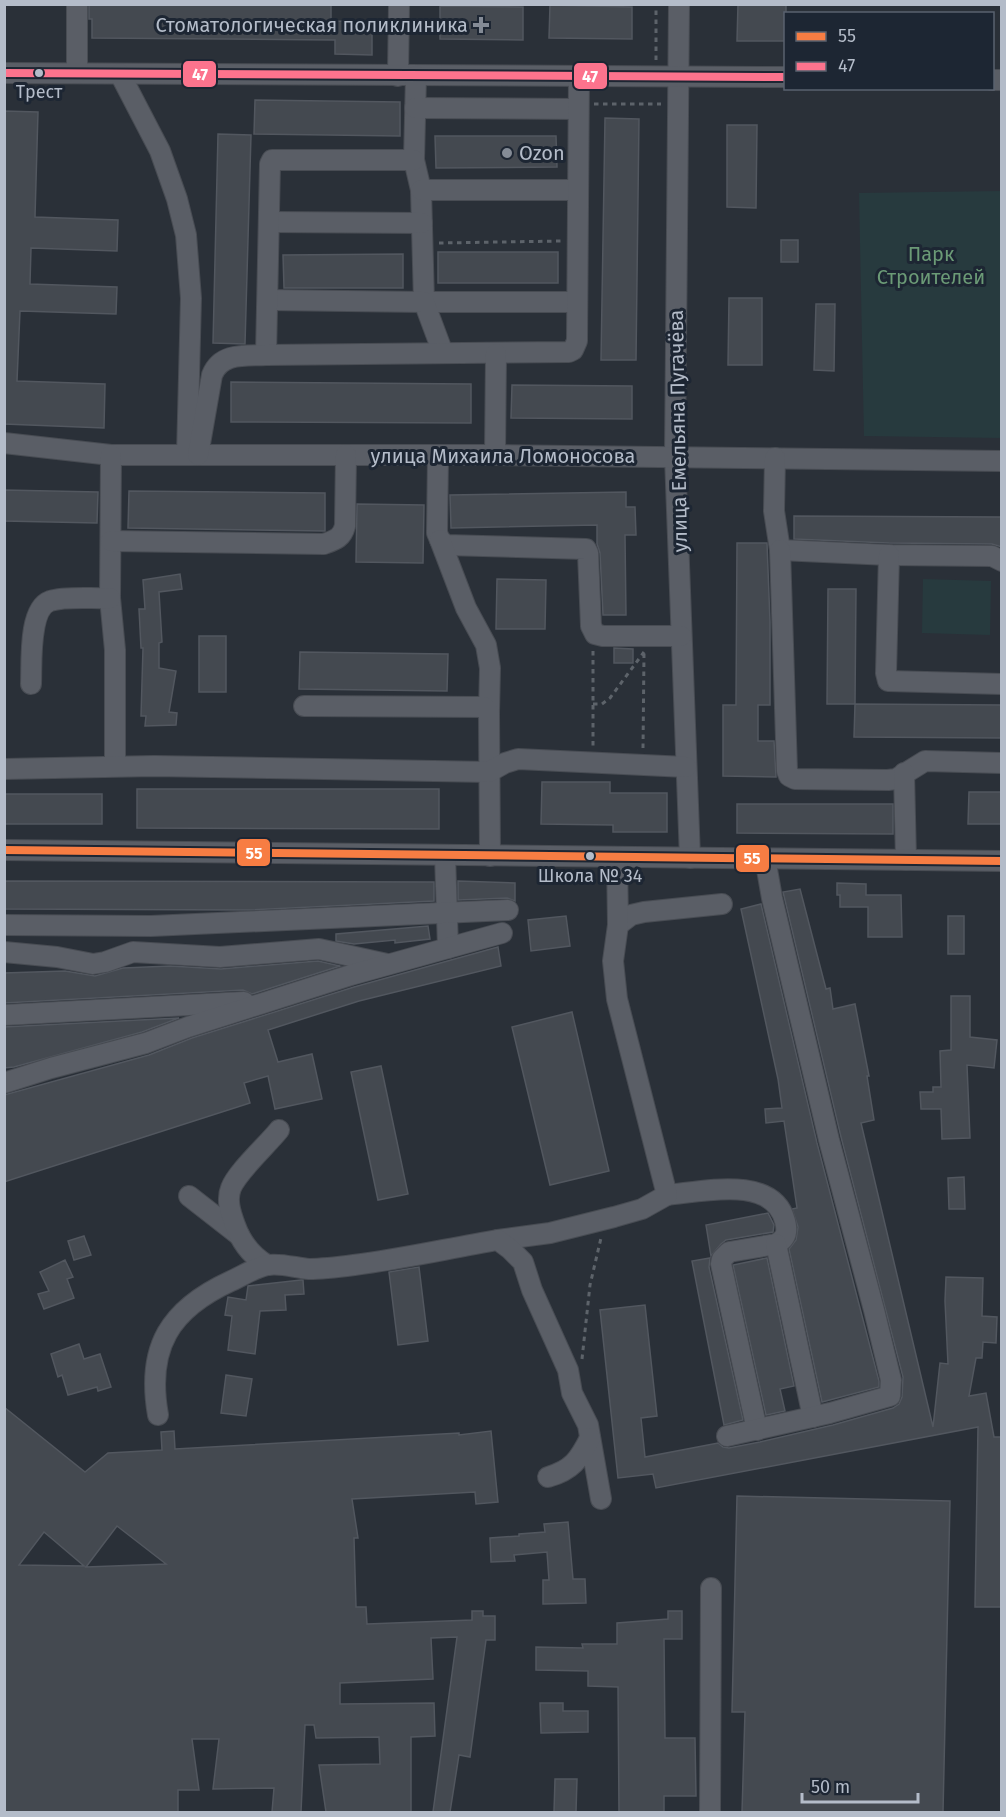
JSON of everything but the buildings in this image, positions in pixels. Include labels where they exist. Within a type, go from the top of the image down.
[{"type":"street","points":[[77,4],[77,74]]},
{"type":"street","points":[[399,4],[407,76],[415,108],[414,160],[421,190],[424,302],[443,353]]},
{"type":"street","name":"улица Емельяна Пугачёва","points":[[679,4],[675,457],[690,858]]},
{"type":"street","points":[[4,73],[784,77]]},
{"type":"street","points":[[120,74],[160,151],[177,199],[186,235],[191,298],[192,455]]},
{"type":"street","points":[[510,75],[511,109]]},
{"type":"street","points":[[192,455],[212,375],[215,367],[227,358],[266,355],[496,354],[573,350],[577,341],[579,75]]},
{"type":"street","points":[[415,108],[578,109]]},
{"type":"street","points":[[266,355],[272,160],[414,160]]},
{"type":"street","points":[[421,190],[578,190]]},
{"type":"street","points":[[269,222],[422,223]]},
{"type":"street","points":[[267,300],[577,302]]},
{"type":"street","points":[[495,455],[496,354]]},
{"type":"street","name":"улица Михаила Ломоносова","points":[[4,443],[111,455],[495,455],[1002,461]]},
{"type":"street","points":[[111,455],[110,598],[115,650],[115,766]]},
{"type":"street","points":[[111,541],[324,544],[343,533],[345,526],[346,455]]},
{"type":"street","points":[[438,456],[437,533],[462,600],[486,645],[490,668],[490,855]]},
{"type":"street","points":[[775,458],[774,511],[780,550],[789,776],[795,779],[888,780],[896,779],[925,761],[1002,763]]},
{"type":"street","points":[[440,540],[452,546],[586,549],[593,631],[603,636],[681,636]]},
{"type":"street","points":[[780,550],[889,555],[992,556],[1002,561]]},
{"type":"street","points":[[889,555],[886,677],[888,681],[1002,684]]},
{"type":"street","points":[[31,684],[34,624],[42,606],[58,600],[110,598]]},
{"type":"street","points":[[304,706],[484,707],[489,713]]},
{"type":"street","points":[[4,769],[115,766],[489,772],[518,759],[686,767]]},
{"type":"street","points":[[904,773],[906,860]]},
{"type":"street","points":[[4,850],[1002,861]]},
{"type":"street","points":[[445,855],[448,948]]},
{"type":"street","points":[[617,857],[618,925],[613,961],[616,999],[667,1196]]},
{"type":"street","points":[[727,1436],[887,1398],[890,1396],[892,1387],[829,1140],[772,898],[765,858]]},
{"type":"street","points":[[618,925],[631,915],[644,912],[722,904]]},
{"type":"street","points":[[4,925],[151,926],[508,910]]},
{"type":"street","points":[[4,1083],[51,1068],[144,1044],[267,1001],[502,933]]},
{"type":"street","points":[[4,952],[57,957],[93,964],[133,952],[220,957],[320,949],[390,964]]},
{"type":"street","points":[[4,1015],[267,1001]]},
{"type":"street","points":[[239,1235],[230,1207],[231,1189],[240,1174],[279,1130]]},
{"type":"street","points":[[158,1415],[154,1392],[157,1356],[163,1340],[179,1315],[193,1302],[221,1286],[267,1265],[322,1269],[550,1233],[642,1209],[667,1196],[738,1188],[770,1199],[782,1210],[786,1232],[782,1241],[776,1244],[729,1252],[722,1259],[721,1264],[757,1430]]},
{"type":"street","points":[[189,1196],[239,1235],[254,1255],[267,1265]]},
{"type":"street","points":[[523,1262],[550,1233]]},
{"type":"street","points":[[498,1240],[523,1262],[531,1290],[568,1371],[573,1393],[588,1425],[602,1499]]},
{"type":"street","points":[[776,1244],[813,1417]]},
{"type":"street","points":[[548,1477],[571,1467],[590,1438]]},
{"type":"street","points":[[710,1812],[711,1588]]},
{"type":"path","points":[[578,109],[599,104],[661,104]]},
{"type":"path","points":[[423,244],[578,241]]},
{"type":"path","points":[[593,631],[593,763]]},
{"type":"path","points":[[593,704],[602,704],[610,698],[644,651],[643,765]]},
{"type":"path","points":[[581,1361],[590,1285],[606,1219]]},
{"type":"green space","name":"Парк Строителей","points":[[1001,191],[1001,438],[864,436],[859,193]]},
{"type":"green space","points":[[923,579],[991,581],[990,635],[922,633]]},
{"type":"transit line","name":"47","points":[[4,73],[784,77]]},
{"type":"transit line","name":"55","points":[[4,850],[1002,861]]},
{"type":"place","name":"Стоматологическая поликлиника","points":[[481,25]]},
{"type":"place","name":"Трест","points":[[39,73]]},
{"type":"place","name":"Ozon","points":[[507,153]]},
{"type":"place","name":"Школа № 34","points":[[590,856]]}]
